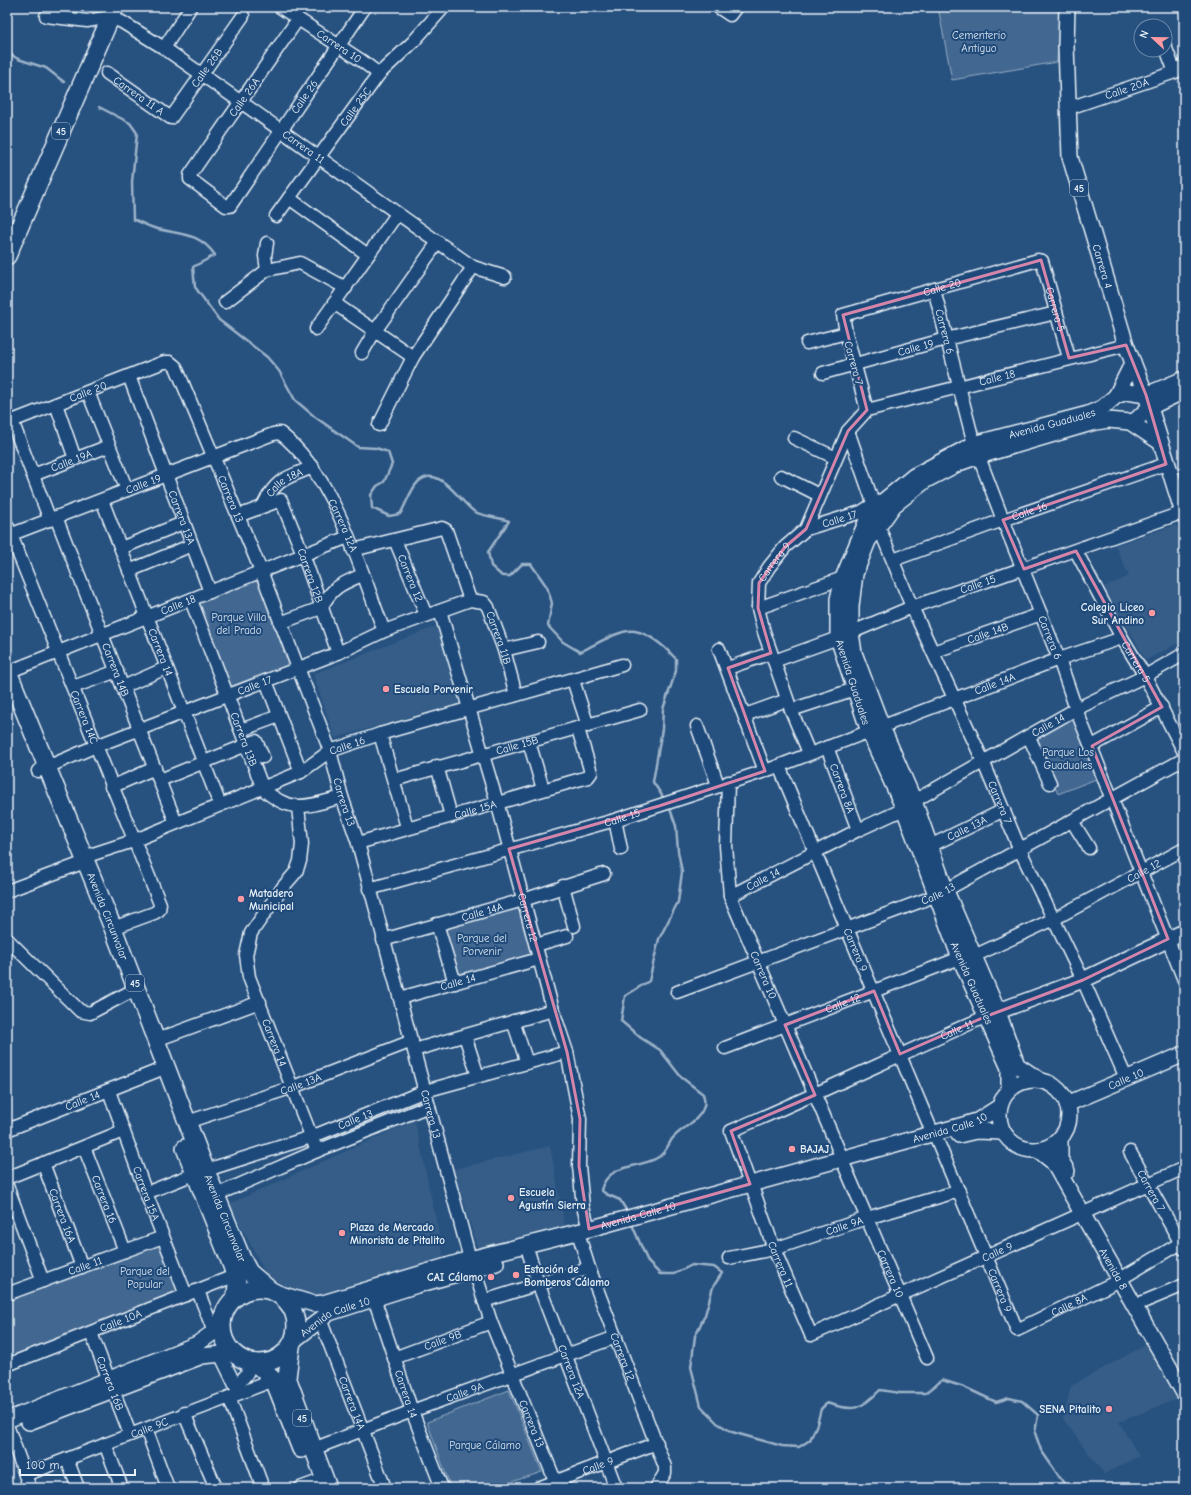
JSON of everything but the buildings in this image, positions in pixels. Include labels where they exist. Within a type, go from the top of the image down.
[{"type":"highway","name":"45","points":[[7,232],[108,13]]},
{"type":"highway","name":"45","points":[[7,256],[108,13]]},
{"type":"highway","name":"Avenida Circunvalar","points":[[8,671],[43,769],[81,861],[157,1071],[210,1198],[237,1283],[236,1296]]},
{"type":"highway","name":"Avenida Circunvalar","points":[[7,696],[43,769]]},
{"type":"highway","name":"Avenida Circunvalar","points":[[81,861],[114,928],[187,1122],[200,1173]]},
{"type":"highway","name":"Avenida Circunvalar","points":[[210,1198],[249,1272],[272,1291]]},
{"type":"highway","points":[[259,1289],[272,1291],[286,1300],[294,1312],[296,1326],[292,1343],[281,1357],[270,1362],[254,1364],[226,1353],[223,1337],[218,1326],[228,1305],[236,1296],[249,1290],[259,1289]]},
{"type":"highway","name":"45","points":[[292,1343],[287,1377],[313,1449],[317,1485]]},
{"type":"highway","name":"45","points":[[254,1364],[274,1380],[317,1485]]},
{"type":"main road","name":"Carrera 4","points":[[1067,7],[1066,46],[1070,157],[1126,345],[1148,401],[1166,464],[1184,514]]},
{"type":"main road","points":[[1116,396],[1133,362]]},
{"type":"main road","points":[[1130,422],[1141,417],[1148,401],[1184,379]]},
{"type":"main road","points":[[1116,396],[1127,392],[1148,401],[1184,391]]},
{"type":"main road","name":"Avenida Guaduales","points":[[1038,1080],[1017,1065],[992,1014],[941,893],[909,805],[876,729],[855,689],[838,598],[843,578],[857,541],[874,507],[914,476],[977,450],[1088,414],[1102,408],[1116,396]]},
{"type":"main road","name":"Avenida Guaduales","points":[[876,729],[854,653],[844,636],[851,606],[855,574],[868,541],[878,525],[894,505],[926,480],[959,464],[977,450],[1091,423],[1108,420],[1130,422]]},
{"type":"main road","points":[[1130,422],[1160,442]]},
{"type":"main road","name":"Avenida Guaduales","points":[[909,805],[930,846],[941,893]]},
{"type":"main road","name":"Calle 11","points":[[992,1014],[1082,980],[1184,932]]},
{"type":"main road","name":"Avenida Guaduales","points":[[992,1014],[1008,1068],[1009,1090]]},
{"type":"main road","name":"Calle 10","points":[[1067,1104],[1184,1054]]},
{"type":"main road","points":[[1038,1080],[1048,1082],[1056,1087],[1063,1095],[1067,1104],[1068,1122],[1060,1139],[1050,1146],[1038,1150],[1030,1150],[1018,1146],[1008,1139],[1003,1132],[998,1116],[999,1107],[1009,1090],[1022,1081],[1038,1080]]},
{"type":"main road","name":"Avenida Calle 10","points":[[272,1291],[314,1304],[633,1221],[935,1137],[977,1121],[999,1107]]},
{"type":"main road","name":"Avenida Calle 10","points":[[935,1137],[976,1131],[1003,1132]]},
{"type":"main road","name":"Avenida 8","points":[[1060,1139],[1060,1159],[1124,1277],[1184,1393]]},
{"type":"main road","name":"Avenida 8","points":[[1038,1150],[1053,1162],[1087,1211]]},
{"type":"main road","name":"Avenida Calle 10","points":[[292,1343],[329,1313],[472,1264],[529,1254],[584,1234]]},
{"type":"main road","name":"Avenida 8","points":[[1124,1277],[1143,1302],[1184,1373]]},
{"type":"main road","points":[[200,1350],[218,1326]]},
{"type":"main road","points":[[7,1426],[200,1350],[226,1353]]},
{"type":"street","name":"Carrera 10","points":[[280,7],[379,74]]},
{"type":"street","name":"Calle 26","points":[[230,206],[365,7]]},
{"type":"street","name":"Calle 25C","points":[[276,216],[379,74],[413,42],[444,7]]},
{"type":"street","points":[[718,7],[733,11]]},
{"type":"street","points":[[164,48],[190,8]]},
{"type":"street","points":[[46,16],[87,21],[108,13]]},
{"type":"street","name":"Carrera 11","points":[[108,13],[164,48],[473,267],[505,277]]},
{"type":"street","name":"Calle 26B","points":[[171,118],[243,16]]},
{"type":"street","name":"Calle 26A","points":[[230,206],[226,206],[190,179],[190,174],[298,19]]},
{"type":"street","points":[[1172,58],[1179,69]]},
{"type":"street","name":"Calle 20A","points":[[1068,108],[1179,69]]},
{"type":"street","name":"Carrera 11 A","points":[[107,73],[171,118]]},
{"type":"street","points":[[289,198],[368,255]]},
{"type":"street","points":[[316,329],[397,214]]},
{"type":"street","points":[[362,353],[375,331],[438,242]]},
{"type":"street","points":[[266,243],[265,256],[267,270]]},
{"type":"street","name":"Calle 20","points":[[843,315],[1041,260]]},
{"type":"street","name":"Carrera 5","points":[[1041,260],[1069,358]]},
{"type":"street","points":[[225,302],[267,270],[300,262],[346,288]]},
{"type":"street","points":[[379,425],[414,357],[473,267]]},
{"type":"street","name":"Carrera 6","points":[[934,289],[946,339],[977,450],[1003,520],[1059,659],[1076,709],[1184,980]]},
{"type":"street","points":[[334,303],[414,357]]},
{"type":"street","name":"Calle 19","points":[[823,373],[946,339],[1056,313]]},
{"type":"street","name":"Carrera 7","points":[[843,315],[846,333],[867,410]]},
{"type":"street","points":[[807,343],[846,333]]},
{"type":"street","name":"Calle 18","points":[[867,410],[1069,358],[1126,345]]},
{"type":"street","name":"Calle 20","points":[[9,422],[164,362],[170,362]]},
{"type":"street","name":"Carrera 13","points":[[170,362],[176,367],[261,571],[330,751],[342,797],[358,843],[369,889],[413,1045],[429,1090],[429,1106],[472,1264],[491,1322],[557,1485]]},
{"type":"street","name":"Carrera 13A","points":[[129,376],[210,592]]},
{"type":"street","points":[[88,392],[128,490]]},
{"type":"street","points":[[56,404],[75,459]]},
{"type":"street","name":"Carrera 9","points":[[809,753],[789,705],[772,657],[758,608],[759,583],[769,567],[785,547],[806,529],[819,495],[848,431],[867,410]]},
{"type":"street","name":"Carrera 14B","points":[[9,422],[53,518],[117,671],[176,823]]},
{"type":"street","points":[[848,431],[874,507]]},
{"type":"street","name":"Calle 19","points":[[8,532],[53,518],[128,490],[165,474],[273,434],[280,433]]},
{"type":"street","name":"Carrera 12A","points":[[280,433],[313,467],[330,499],[348,537],[384,631]]},
{"type":"street","points":[[794,438],[836,458]]},
{"type":"street","name":"Calle 19A","points":[[33,475],[109,446]]},
{"type":"street","name":"Calle 16","points":[[893,560],[1003,520],[1166,464]]},
{"type":"street","name":"Calle 18A","points":[[263,506],[269,493],[277,482],[313,467]]},
{"type":"street","points":[[782,476],[819,495]]},
{"type":"street","name":"Carrera 14","points":[[102,500],[220,805]]},
{"type":"street","name":"Carrera 12B","points":[[263,506],[281,500],[303,554],[338,653]]},
{"type":"street","points":[[238,516],[263,506]]},
{"type":"street","name":"Calle 17","points":[[806,529],[874,507]]},
{"type":"street","name":"Calle 15","points":[[728,668],[844,636],[912,607],[1184,514]]},
{"type":"street","points":[[121,548],[183,523]]},
{"type":"street","name":"Carrera 7","points":[[878,525],[912,607],[983,761],[1020,850],[1054,919],[1126,1078]]},
{"type":"street","points":[[353,550],[442,528],[446,530],[470,600]]},
{"type":"street","name":"Carrera 14C","points":[[8,532],[59,652],[133,841],[160,904],[159,910],[154,913],[114,928]]},
{"type":"street","name":"Calle 18","points":[[8,671],[348,537]]},
{"type":"street","name":"Carrera 12","points":[[395,540],[426,615]]},
{"type":"street","points":[[130,571],[192,545]]},
{"type":"street","name":"Carrera 5","points":[[1076,551],[1122,638],[1162,707],[1184,752]]},
{"type":"street","points":[[280,623],[321,608],[328,594],[340,584],[362,574]]},
{"type":"street","points":[[758,608],[843,578]]},
{"type":"street","name":"Carrera 13B","points":[[191,600],[241,730],[251,743],[263,789]]},
{"type":"street","name":"Calle 17","points":[[43,769],[96,746],[141,730],[338,653],[384,631],[470,600]]},
{"type":"street","name":"Carrera 11B","points":[[470,600],[484,602],[488,607],[504,650],[516,695]]},
{"type":"street","name":"Carrera 12","points":[[440,611],[471,708],[522,900],[536,945],[553,1010],[567,1052],[580,1119],[579,1166],[584,1234],[589,1268],[665,1467],[665,1473],[656,1488]]},
{"type":"street","name":"Calle 14B","points":[[933,652],[1041,614]]},
{"type":"street","name":"Calle 14A","points":[[876,729],[1059,659],[1122,638]]},
{"type":"street","points":[[504,650],[538,642]]},
{"type":"street","points":[[719,649],[728,668],[765,771]]},
{"type":"street","name":"Calle 14","points":[[730,896],[909,805],[983,761],[1029,737],[1076,709],[1145,676],[1184,654]]},
{"type":"street","name":"Calle 16","points":[[7,891],[263,789],[301,772],[330,751],[380,734],[622,665]]},
{"type":"street","points":[[123,687],[166,668]]},
{"type":"street","points":[[73,688],[117,671]]},
{"type":"street","points":[[573,680],[583,727]]},
{"type":"street","points":[[266,681],[301,772]]},
{"type":"street","points":[[745,715],[855,689]]},
{"type":"street","points":[[1092,746],[1162,707]]},
{"type":"street","name":"Calle 15B","points":[[394,780],[437,766],[483,755],[640,710]]},
{"type":"street","points":[[241,730],[279,716]]},
{"type":"street","name":"Carrera 10","points":[[697,726],[723,784],[730,896],[927,1358]]},
{"type":"street","name":"Calle 15A","points":[[358,843],[407,827],[588,777],[591,773],[583,727]]},
{"type":"street","name":"Calle 15","points":[[369,889],[616,820],[765,771],[809,753],[876,729]]},
{"type":"street","points":[[380,734],[407,827]]},
{"type":"street","points":[[1029,737],[1050,783]]},
{"type":"street","points":[[529,742],[543,789]]},
{"type":"street","points":[[160,780],[251,743],[263,757]]},
{"type":"street","name":"Carrera 8A","points":[[827,747],[858,830]]},
{"type":"street","name":"Calle 13","points":[[677,992],[941,893],[1184,760]]},
{"type":"street","points":[[437,766],[451,816]]},
{"type":"street","name":"Carrera 9","points":[[779,766],[1017,1330]]},
{"type":"street","points":[[111,786],[155,768]]},
{"type":"street","points":[[263,789],[283,804],[298,807],[342,797]]},
{"type":"street","name":"Carrera 14","points":[[298,807],[302,844],[300,861],[296,872],[283,887],[251,933],[246,956],[249,977],[317,1151]]},
{"type":"street","name":"Calle 13A","points":[[930,846],[1004,810]]},
{"type":"street","points":[[616,820],[621,849]]},
{"type":"street","points":[[1072,821],[1089,848]]},
{"type":"street","name":"Calle 12","points":[[725,1048],[967,957],[1054,919],[1184,849]]},
{"type":"street","name":"Calle 14A","points":[[383,940],[522,900],[604,874]]},
{"type":"street","points":[[536,945],[570,931],[563,886]]},
{"type":"street","points":[[437,924],[455,983]]},
{"type":"street","points":[[7,939],[80,1011],[90,1013],[128,993]]},
{"type":"street","name":"Calle 14","points":[[400,998],[539,959]]},
{"type":"street","points":[[156,1040],[260,1002]]},
{"type":"street","name":"Calle 13A","points":[[187,1122],[413,1045],[465,1036],[553,1010]]},
{"type":"street","name":"Calle 11","points":[[731,1131],[815,1095],[900,1054],[992,1014]]},
{"type":"street","points":[[513,1021],[527,1063]]},
{"type":"street","points":[[465,1036],[478,1076]]},
{"type":"street","name":"Calle 13","points":[[146,1193],[200,1173],[311,1137],[429,1090],[567,1052]]},
{"type":"street","name":"Calle 14","points":[[7,1130],[157,1071]]},
{"type":"street","name":"Carrera 15A","points":[[109,1091],[146,1193],[186,1295]]},
{"type":"street","name":"Calle 13","points":[[210,1198],[317,1151],[429,1106]]},
{"type":"street","points":[[377,1111],[382,1125]]},
{"type":"street","points":[[7,1178],[123,1131]]},
{"type":"street","name":"Carrera 11","points":[[731,1131],[774,1250],[811,1335]]},
{"type":"street","name":"Carrera 16","points":[[84,1147],[125,1251]]},
{"type":"street","name":"Carrera 7","points":[[1130,1152],[1182,1246]]},
{"type":"street","points":[[258,1154],[266,1174]]},
{"type":"street","name":"Carrera 16A","points":[[43,1163],[82,1266]]},
{"type":"street","name":"Calle 9","points":[[811,1335],[1184,1168]]},
{"type":"street","points":[[7,1186],[43,1281]]},
{"type":"street","name":"Calle 9A","points":[[729,1258],[774,1250],[867,1218],[958,1191]]},
{"type":"street","name":"Calle 11","points":[[7,1294],[163,1237]]},
{"type":"street","name":"Calle 8A","points":[[1017,1330],[1124,1277],[1182,1246]]},
{"type":"street","name":"Carrera 12A","points":[[529,1254],[538,1283],[616,1488]]},
{"type":"street","points":[[484,1301],[589,1268]]},
{"type":"street","name":"Calle 10A","points":[[7,1365],[234,1276]]},
{"type":"street","points":[[1143,1302],[1184,1284]]},
{"type":"street","points":[[198,1291],[218,1326]]},
{"type":"street","name":"Carrera 14","points":[[374,1298],[412,1411],[442,1488]]},
{"type":"street","name":"Carrera 14A","points":[[320,1319],[385,1488]]},
{"type":"street","name":"Calle 9B","points":[[394,1358],[491,1322]]},
{"type":"street","name":"Carrera 16B","points":[[91,1333],[130,1434]]},
{"type":"street","name":"Calle 9A","points":[[313,1449],[412,1411],[616,1337]]},
{"type":"street","points":[[226,1353],[235,1392],[263,1488]]},
{"type":"street","points":[[235,1392],[254,1364]]},
{"type":"street","name":"Calle 9C","points":[[25,1475],[146,1429],[235,1392],[274,1380]]},
{"type":"street","points":[[184,1413],[216,1488]]},
{"type":"street","points":[[7,1426],[30,1488]]},
{"type":"street","points":[[146,1429],[168,1488]]},
{"type":"street","name":"Calle 9","points":[[538,1488],[557,1485],[606,1462],[657,1443]]},
{"type":"street","points":[[105,1444],[122,1488]]},
{"type":"street","points":[[67,1459],[78,1488]]},
{"type":"highlighted area","points":[[1041,260],[1069,358],[1126,345],[1146,395],[1166,464],[1003,520],[1024,569],[1076,551],[1162,707],[1092,746],[1168,939],[1083,980],[987,1016],[900,1054],[874,991],[785,1025],[815,1095],[731,1131],[750,1184],[589,1229],[579,1166],[580,1119],[567,1052],[509,849],[659,806],[765,771],[728,668],[771,653],[758,608],[759,583],[785,547],[806,529],[848,431],[867,410],[843,315]]},
{"type":"shaded area","name":"Colegio Liceo Sur Andino","points":[[1176,525],[1184,544],[1184,640],[1146,660],[1104,587],[1129,576],[1115,545]]},
{"type":"shaded area","name":"Escuela Porvenir","points":[[437,626],[459,703],[335,738],[313,674]]},
{"type":"shaded area","name":"Plaza de Mercado Minorista de Pitalito","points":[[415,1120],[445,1263],[316,1297],[272,1285],[229,1204]]},
{"type":"shaded area","name":"Escuela Agustín Sierra","points":[[550,1146],[565,1227],[478,1250],[454,1169]]},
{"type":"shaded area","name":"SENA Pitalito","points":[[1147,1344],[1177,1399],[1119,1422],[1139,1456],[1104,1474],[1063,1419],[1071,1386]]},
{"type":"green space","name":"Cementerio Antiguo","points":[[938,7],[1060,7],[1057,62],[952,80]]},
{"type":"green space","name":"Parque Villa del Prado","points":[[257,579],[290,667],[230,689],[196,603]]},
{"type":"green space","name":"Parque Los Guaduales","points":[[1075,717],[1101,777],[1058,794],[1035,740]]},
{"type":"green space","name":"Parque del Porvenir","points":[[521,906],[534,955],[458,978],[442,930]]},
{"type":"green space","name":"Parque del Popular","points":[[162,1240],[183,1293],[7,1359],[7,1300]]},
{"type":"green space","name":"Parque Cálamo","points":[[509,1390],[542,1472],[493,1488],[451,1488],[427,1422]]},
{"type":"waterway","points":[[7,52],[18,59],[46,68],[64,82]]},
{"type":"waterway","points":[[99,107],[130,123],[137,133],[132,182],[133,219],[154,228],[188,235],[209,247],[215,255],[193,267],[195,287],[219,320],[267,357],[279,371],[295,400],[315,417],[358,447],[376,448],[388,452],[392,464],[384,482],[377,486],[371,495],[372,508],[389,516],[400,514],[418,482],[426,477],[434,477],[449,486],[469,508],[475,512],[509,521],[488,552],[491,566],[502,576],[510,576],[522,564],[531,564],[547,587],[552,603],[548,626],[563,642],[580,652],[622,632],[635,631],[652,638],[663,646],[676,659],[676,671],[663,709],[662,729],[653,782],[665,800]]},
{"type":"waterway","points":[[628,1213],[620,1200],[606,1194],[601,1190],[605,1181],[610,1175],[617,1171],[660,1156],[672,1139],[699,1116],[704,1104],[703,1094],[681,1077],[660,1050],[641,1038],[621,1021],[625,996],[649,981],[659,939],[678,902],[682,872],[678,851],[676,826],[669,806]]},
{"type":"waterway","points":[[631,1222],[648,1262],[660,1274],[674,1274],[692,1265],[714,1267],[722,1273],[713,1287],[705,1315],[695,1336],[691,1367],[701,1406],[717,1423],[732,1432],[782,1446],[799,1447],[810,1440],[817,1424],[821,1409],[827,1403],[844,1408],[856,1407],[867,1402],[880,1390],[900,1393],[926,1393],[942,1380],[964,1387],[996,1402],[1009,1398],[1022,1401],[1038,1415],[1035,1433],[1041,1450],[1067,1488]]},
{"type":"place","name":"Colegio Liceo Sur Andino","points":[[1152,613]]},
{"type":"place","name":"Escuela Porvenir","points":[[386,689]]},
{"type":"place","name":"Matadero Municipal","points":[[241,899]]},
{"type":"place","name":"BAJAJ","points":[[792,1149]]},
{"type":"place","name":"Escuela Agustín Sierra","points":[[511,1198]]},
{"type":"place","name":"Plaza de Mercado Minorista de Pitalito","points":[[342,1233]]},
{"type":"place","name":"Estación de Bomberos Cálamo","points":[[516,1275]]},
{"type":"place","name":"CAI Cálamo","points":[[491,1277]]},
{"type":"place","name":"SENA Pitalito","points":[[1109,1409]]}]
